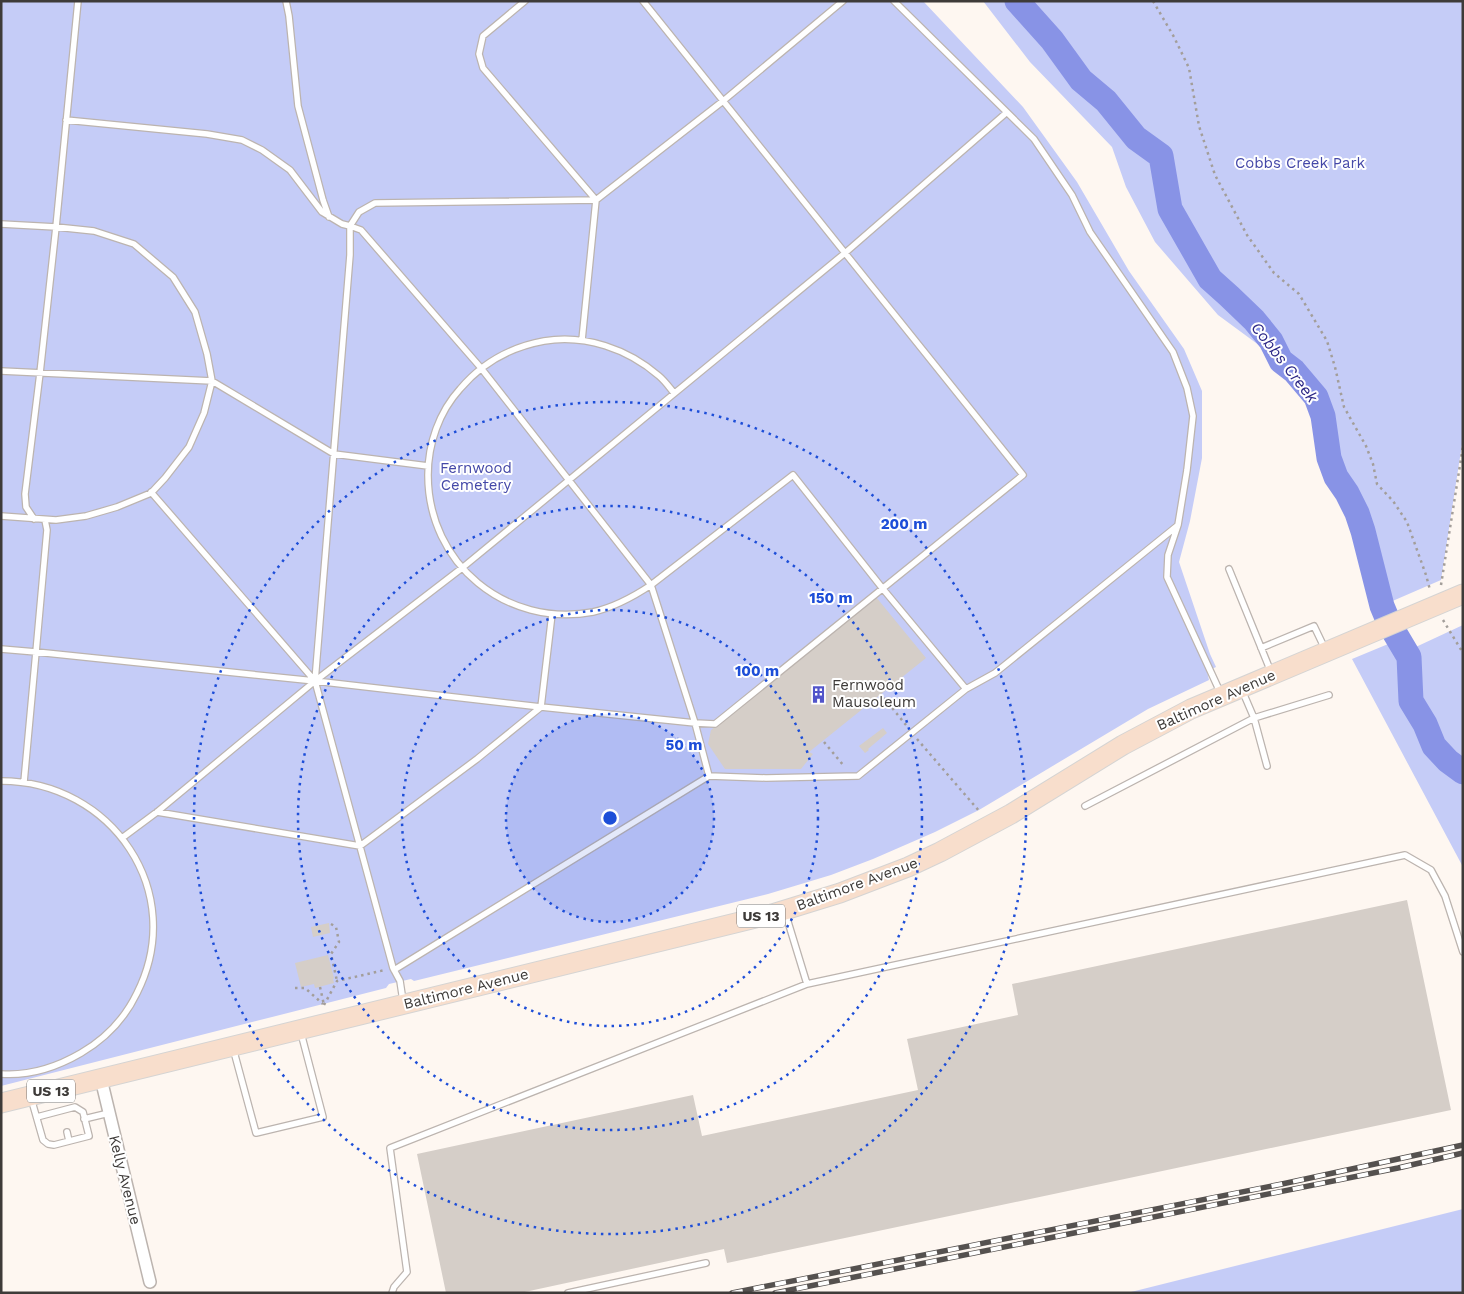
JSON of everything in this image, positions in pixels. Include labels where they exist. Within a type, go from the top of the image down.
[{"type":"main road","name":"Baltimore Avenue","points":[[1,1103],[784,910],[840,894],[940,852],[1011,814],[1123,745],[1182,714],[1463,594]]},
{"type":"street","name":"Kelly Avenue","points":[[101,1079],[150,1282]]},
{"type":"lane","points":[[34,519],[26,507],[25,494],[56,227],[78,1]]},
{"type":"lane","points":[[286,1],[298,106],[329,217]]},
{"type":"lane","points":[[525,1],[483,36],[479,54],[483,68],[596,200],[582,340]]},
{"type":"lane","points":[[1,649],[315,681],[541,708],[715,724],[1023,475],[643,1]]},
{"type":"lane","points":[[403,1004],[400,980],[394,969],[315,681],[350,255],[350,226],[359,212],[375,203],[596,200],[723,101],[843,1]]},
{"type":"lane","points":[[894,1],[1034,139],[1072,195],[1090,232],[1173,352],[1187,388],[1193,416],[1187,470],[1178,525],[1168,556],[1167,577],[1222,696]]},
{"type":"lane","points":[[122,838],[157,812],[315,681],[462,568],[845,253],[1006,113]]},
{"type":"lane","points":[[66,120],[207,134],[242,140],[262,150],[290,170],[322,212],[342,224],[361,230],[481,368],[651,585],[695,723],[709,776]]},
{"type":"lane","points":[[1,224],[94,231],[134,244],[173,277],[195,312],[207,354],[212,381],[204,413],[190,447],[166,478],[152,492],[117,507],[86,516],[56,520],[1,516]]},
{"type":"lane","points":[[674,393],[654,372],[624,352],[582,340],[546,341],[529,344],[504,354],[481,368],[454,395],[436,429],[431,447],[428,466],[431,510],[448,550],[476,582],[506,601],[532,610],[552,614],[594,611],[634,597],[793,475],[966,690]]},
{"type":"lane","points":[[1,371],[212,381],[334,454],[428,466]]},
{"type":"lane","points":[[152,492],[315,681]]},
{"type":"lane","points":[[24,782],[47,530],[45,520]]},
{"type":"lane","points":[[394,969],[709,776],[766,778],[858,776],[966,690],[995,673],[1178,525]]},
{"type":"lane","points":[[1230,569],[1272,674]]},
{"type":"lane","points":[[157,812],[360,846],[477,759],[541,708],[552,614]]},
{"type":"lane","points":[[1261,648],[1314,626],[1326,652]]},
{"type":"lane","points":[[1242,688],[1254,718],[1267,766]]},
{"type":"lane","points":[[1085,806],[1254,718],[1329,696]]},
{"type":"lane","points":[[1,781],[24,782],[56,790],[81,802],[103,818],[122,838],[134,855],[150,899],[153,926],[151,953],[141,986],[124,1015],[100,1040],[72,1059],[56,1066],[23,1073],[1,1074]]},
{"type":"lane","points":[[392,1293],[394,1287],[407,1272],[390,1148],[807,984],[1406,855],[1431,870],[1445,896],[1463,952]]},
{"type":"lane","points":[[784,910],[807,984]]},
{"type":"lane","points":[[233,1046],[256,1132],[323,1117],[301,1030]]},
{"type":"lane","points":[[31,1096],[43,1140],[48,1144],[54,1145],[89,1136],[83,1112],[75,1107],[63,1112],[37,1117]]},
{"type":"lane","points":[[84,1119],[109,1113]]},
{"type":"lane","points":[[67,1132],[69,1141]]},
{"type":"lane","points":[[568,1293],[706,1264]]},
{"type":"path","points":[[1153,1],[1189,68],[1199,126],[1215,175],[1247,235],[1274,273],[1299,294],[1327,341],[1344,407],[1366,446],[1373,464],[1377,484],[1393,501],[1406,522],[1432,595]]},
{"type":"path","points":[[1430,590],[1441,585],[1463,446]]},
{"type":"path","points":[[1443,620],[1463,653]]},
{"type":"path","points":[[884,698],[980,812]]},
{"type":"path","points":[[824,742],[852,776]]},
{"type":"path","points":[[324,1005],[337,982],[331,954],[339,942],[336,927],[331,924]]},
{"type":"path","points":[[337,982],[394,969]]},
{"type":"path","points":[[320,986],[324,1005]]},
{"type":"path","points":[[295,988],[305,988],[324,1005]]},
{"type":"green space","name":"Fernwood Cemetery","points":[[1,1],[923,1],[1023,107],[1077,182],[1129,271],[1184,349],[1202,391],[1202,458],[1190,521],[1179,562],[1216,667],[1207,671],[1209,680],[1148,709],[979,810],[935,832],[831,875],[768,894],[414,981],[411,979],[389,984],[386,988],[1,1086]]},
{"type":"green space","name":"Cobbs Creek Park","points":[[983,1],[1463,1],[1463,438],[1441,580],[1381,606],[1357,513],[1336,477],[1329,458],[1323,416],[1316,397],[1294,371],[1218,315],[1155,242],[1126,187],[1112,147],[1030,62]]},
{"type":"green space","points":[[1463,625],[1463,867],[1352,659],[1393,642],[1398,649],[1405,652]]},
{"type":"green space","points":[[1463,1209],[1463,1293],[1127,1293]]},
{"type":"building","name":"Fernwood Mausoleum","points":[[876,597],[926,658],[809,752],[813,754],[801,769],[725,769],[708,744],[711,730]]},
{"type":"building","points":[[883,728],[887,733],[865,753],[859,746]]},
{"type":"building","points":[[1407,900],[1451,1110],[727,1263],[724,1249],[520,1293],[446,1293],[417,1154],[693,1095],[702,1136],[918,1090],[907,1039],[1018,1015],[1012,984]]},
{"type":"building","points":[[329,923],[330,933],[313,937],[311,927]]},
{"type":"building","points":[[328,955],[334,983],[315,988],[314,984],[301,987],[295,963]]},
{"type":"waterway","name":"Cobbs Creek","points":[[1017,1],[1052,40],[1081,80],[1106,101],[1136,138],[1161,156],[1170,209],[1210,279],[1254,320],[1271,341],[1281,361],[1294,371],[1316,397],[1323,416],[1329,458],[1336,477],[1357,513],[1382,606],[1390,625],[1409,657],[1411,701],[1425,724],[1434,746],[1448,761],[1463,772]]},
{"type":"railway","points":[[732,1293],[1282,1184],[1463,1145]]},
{"type":"railway","points":[[775,1293],[1398,1168],[1463,1153]]},
{"type":"place","name":"Fernwood Mausoleum","points":[[818,694]]}]
